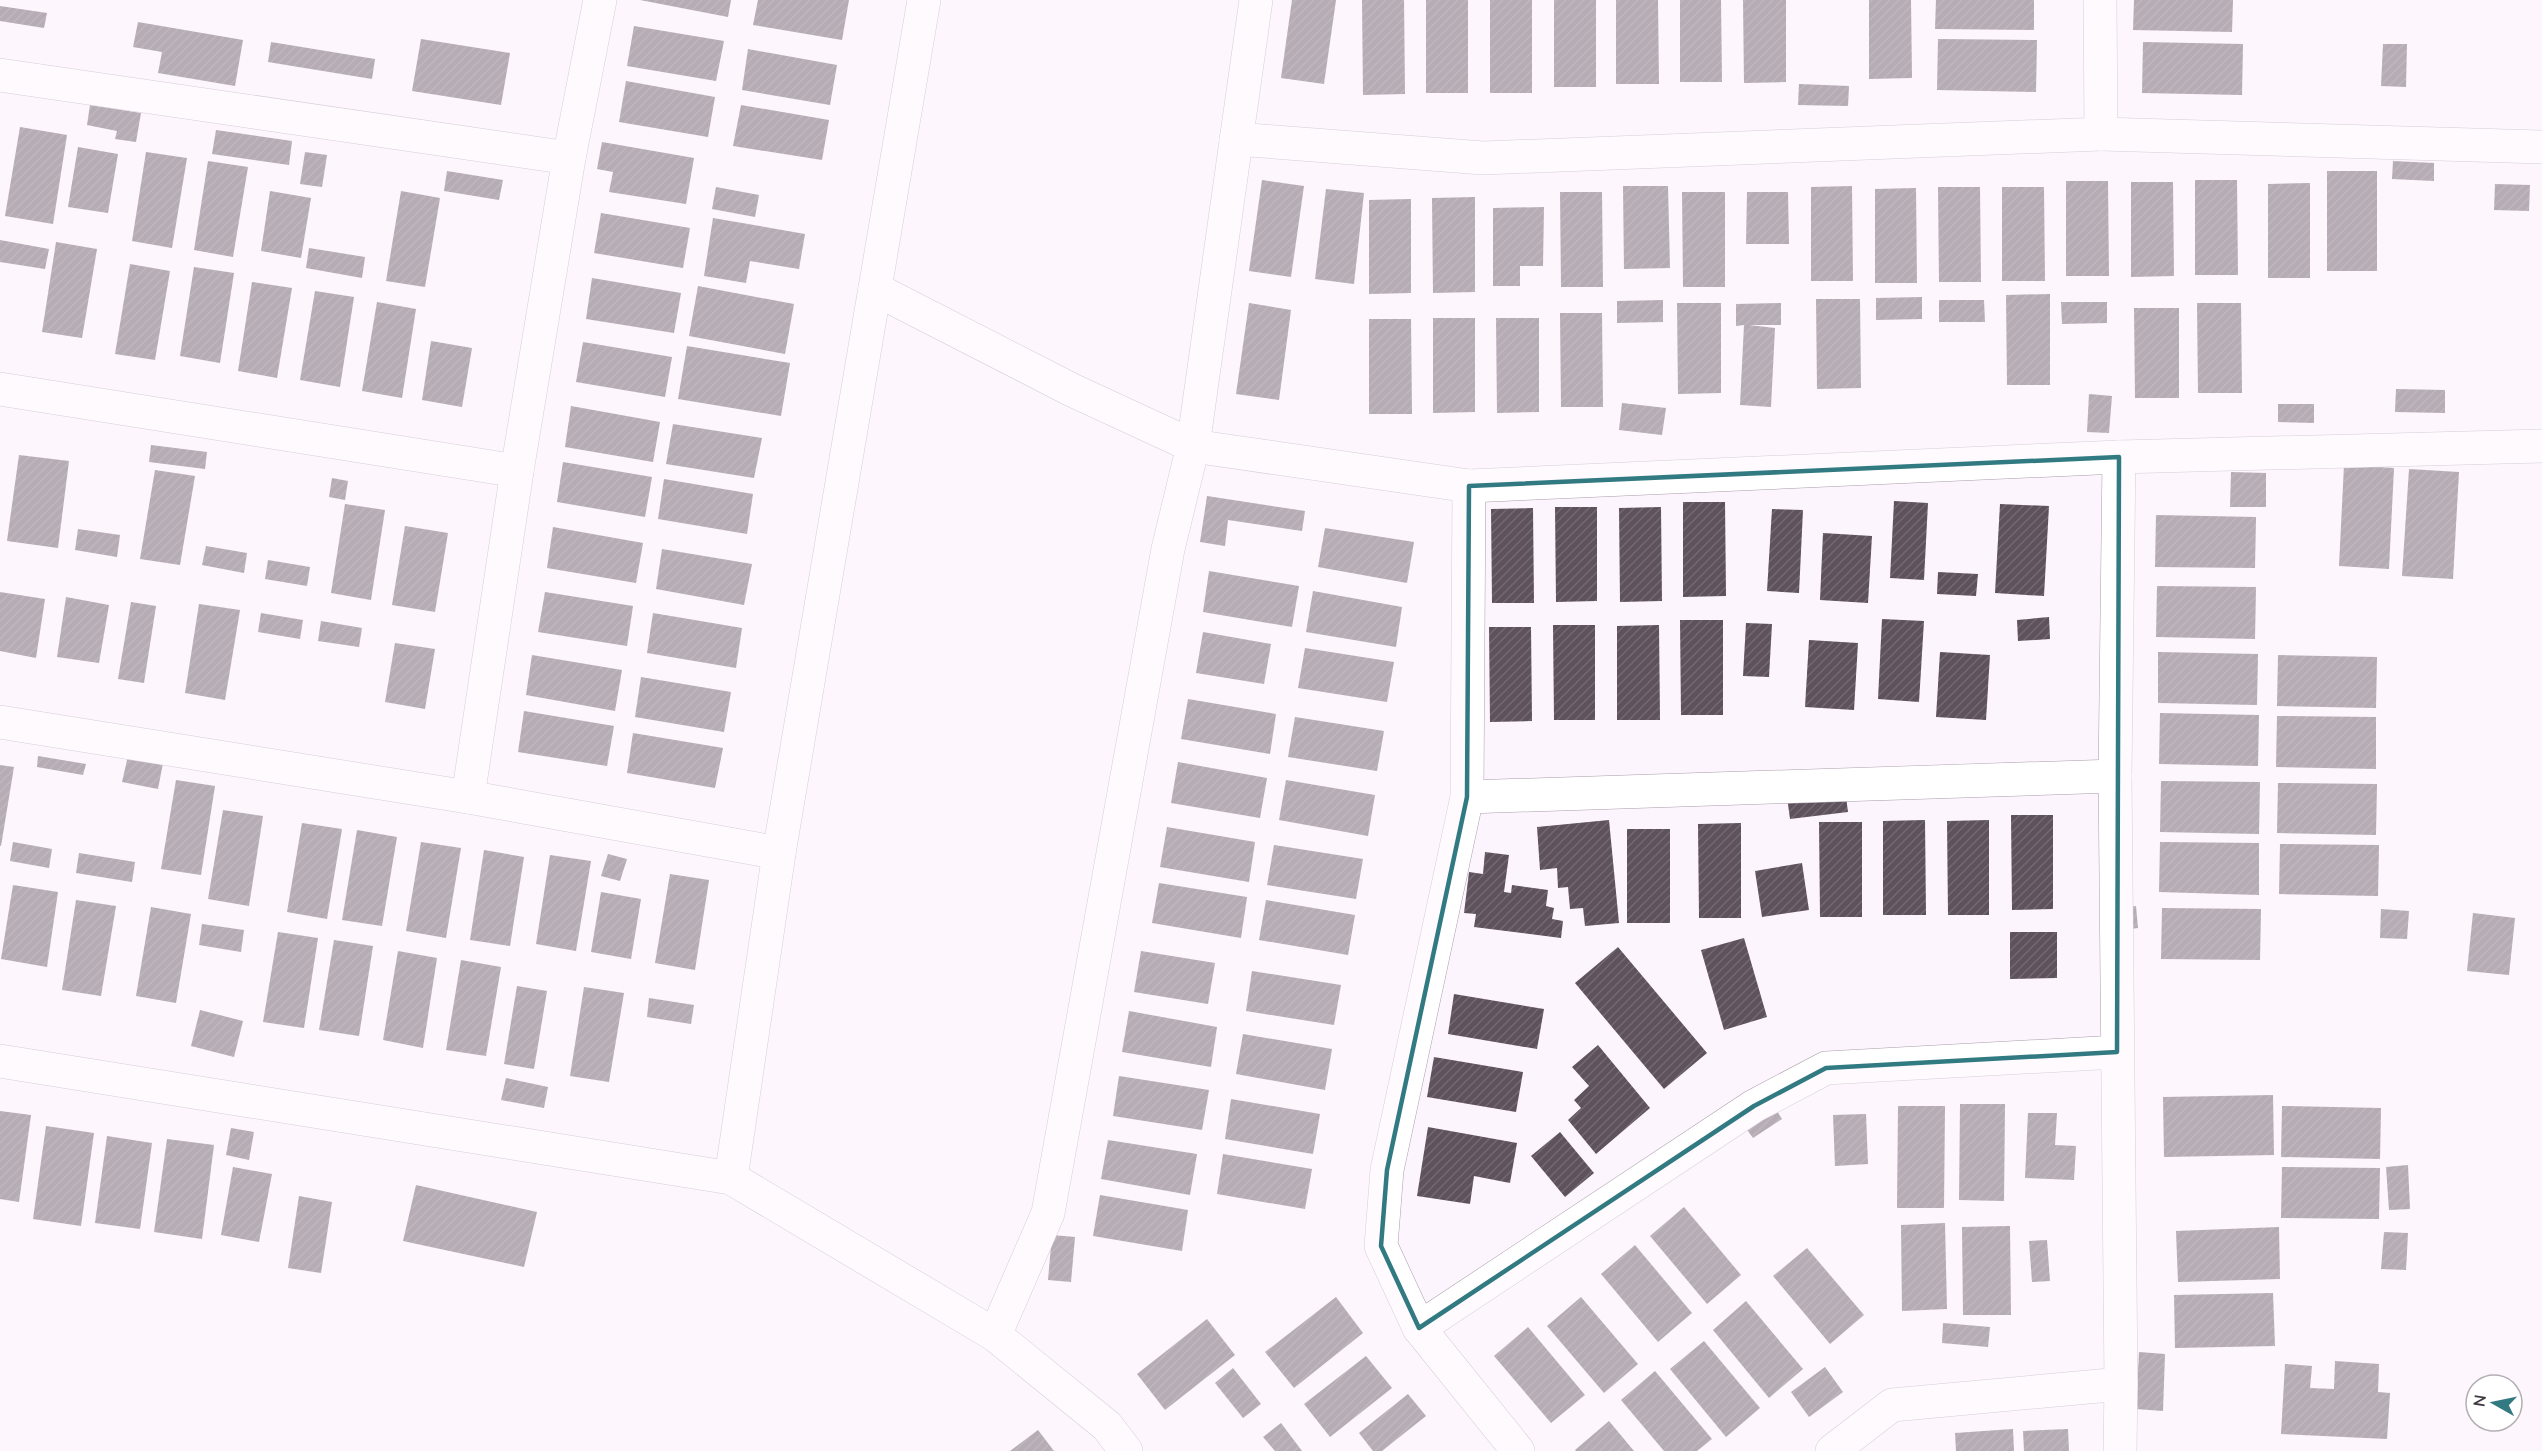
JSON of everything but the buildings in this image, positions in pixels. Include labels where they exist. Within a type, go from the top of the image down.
[{"type":"street","points":[[731,1178],[779,853],[924,0]]},
{"type":"street","points":[[995,1335],[1048,1213],[1168,549],[1193,446],[1256,0]]},
{"type":"street","points":[[2100,0],[2101,134]]},
{"type":"street","points":[[468,797],[517,471],[596,4]]},
{"type":"street","points":[[0,75],[569,158]]},
{"type":"street","points":[[1236,139],[1483,158],[2101,134],[2542,147]]},
{"type":"street","points":[[875,289],[1072,390],[1193,446],[1469,486],[2119,458],[2542,446]]},
{"type":"street","points":[[0,389],[517,471]]},
{"type":"street","points":[[2119,458],[2115,776],[2120,1451]]},
{"type":"street","points":[[1469,486],[1467,796],[1387,1170],[1381,1246],[1419,1328],[1518,1451]]},
{"type":"street","points":[[0,722],[468,797],[779,853]]},
{"type":"street","points":[[1467,796],[2115,776]]},
{"type":"street","points":[[1419,1328],[1754,1106],[1826,1068],[2117,1052]]},
{"type":"street","points":[[0,1061],[731,1178],[995,1335],[1107,1426],[1126,1451]]},
{"type":"street","points":[[1832,1451],[1892,1405],[2121,1384]]},
{"type":"highlighted area","points":[[2119,457],[2117,1052],[1826,1068],[1754,1106],[1419,1328],[1381,1246],[1387,1170],[1467,797],[1469,486]]}]
